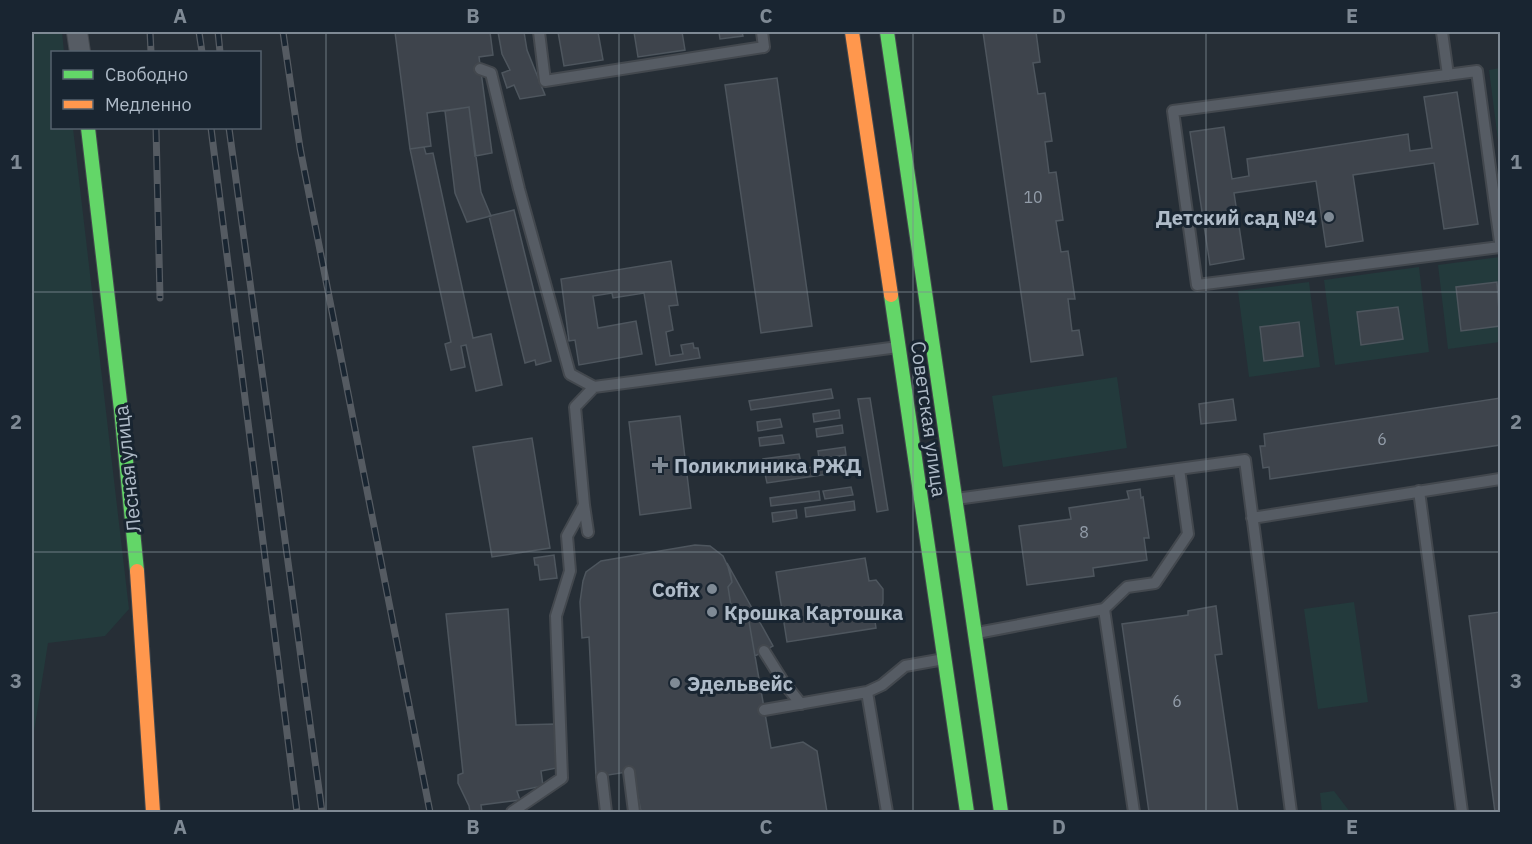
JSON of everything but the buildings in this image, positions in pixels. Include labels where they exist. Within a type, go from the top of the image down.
[{"type":"main road","name":"Советская улица","points":[[852,32],[966,813]]},
{"type":"main road","name":"Советская улица","points":[[888,32],[1001,813]]},
{"type":"main road","name":"Лесная улица","points":[[88,129],[125,445],[140,607],[153,813]]},
{"type":"street","points":[[77,32],[80,51]]},
{"type":"lane","points":[[539,32],[545,81],[764,46],[762,32]]},
{"type":"lane","points":[[1442,32],[1448,75]]},
{"type":"lane","points":[[480,69],[491,73],[519,189],[570,374],[594,387],[898,346]]},
{"type":"lane","points":[[1477,71],[1500,244],[1197,285],[1173,111],[1448,75],[1477,71]]},
{"type":"lane","points":[[588,532],[575,407],[594,387]]},
{"type":"lane","points":[[956,499],[1245,460],[1292,813]]},
{"type":"lane","points":[[975,633],[1104,609],[1127,587],[1155,583],[1188,534],[1179,469]]},
{"type":"lane","points":[[1252,518],[1500,478]]},
{"type":"lane","points":[[1419,491],[1462,813]]},
{"type":"lane","points":[[512,813],[562,778],[556,616],[570,571],[567,536],[584,505]]},
{"type":"lane","points":[[1104,609],[1134,813]]},
{"type":"lane","points":[[764,651],[784,683],[801,704]]},
{"type":"lane","points":[[764,710],[867,692],[882,685],[904,666],[944,659]]},
{"type":"lane","points":[[867,692],[887,813]]},
{"type":"lane","points":[[629,772],[634,813]]},
{"type":"lane","points":[[602,777],[606,813]]},
{"type":"green space","points":[[32,32],[62,32],[64,51],[51,51],[51,129],[73,129],[129,609],[105,636],[48,643],[32,744]]},
{"type":"green space","points":[[1500,68],[1500,156],[1489,70]]},
{"type":"green space","points":[[1500,257],[1500,307],[1497,282],[1456,288],[1461,331],[1500,326],[1500,342],[1448,349],[1438,265]]},
{"type":"green space","points":[[1419,267],[1429,352],[1335,365],[1324,280]],"holes":[[[1398,307],[1402,339],[1361,345],[1357,312]]]},
{"type":"green space","points":[[1309,282],[1320,367],[1249,377],[1238,291]],"holes":[[[1298,322],[1303,356],[1264,361],[1260,327]]]},
{"type":"green space","points":[[1117,377],[1127,448],[1003,467],[992,396]]},
{"type":"green space","points":[[1354,602],[1368,702],[1318,709],[1304,609]]},
{"type":"green space","points":[[1334,791],[1350,812],[1322,812],[1320,793]]},
{"type":"railway","points":[[150,32],[151,51]]},
{"type":"railway","points":[[199,32],[202,51]]},
{"type":"railway","points":[[218,32],[220,51]]},
{"type":"railway","points":[[283,32],[300,148],[430,812]]},
{"type":"railway","points":[[156,129],[160,298]]},
{"type":"railway","points":[[211,129],[297,812]]},
{"type":"railway","points":[[229,129],[322,812]]},
{"type":"traffic: fast","points":[[887,32],[1001,812]]},
{"type":"traffic: fast","points":[[88,129],[137,571]]},
{"type":"traffic: fast","points":[[891,295],[967,812]]},
{"type":"traffic: slow","points":[[852,32],[891,295]]},
{"type":"traffic: slow","points":[[137,571],[153,812]]},
{"type":"place","name":"Детский сад №4","points":[[1329,217]]},
{"type":"place","name":"Поликлиника РЖД","points":[[660,465]]},
{"type":"place","name":"Cofix","points":[[712,589]]},
{"type":"place","name":"Крошка Картошка","points":[[712,612]]},
{"type":"place","name":"Эдельвейс","points":[[675,683]]}]
